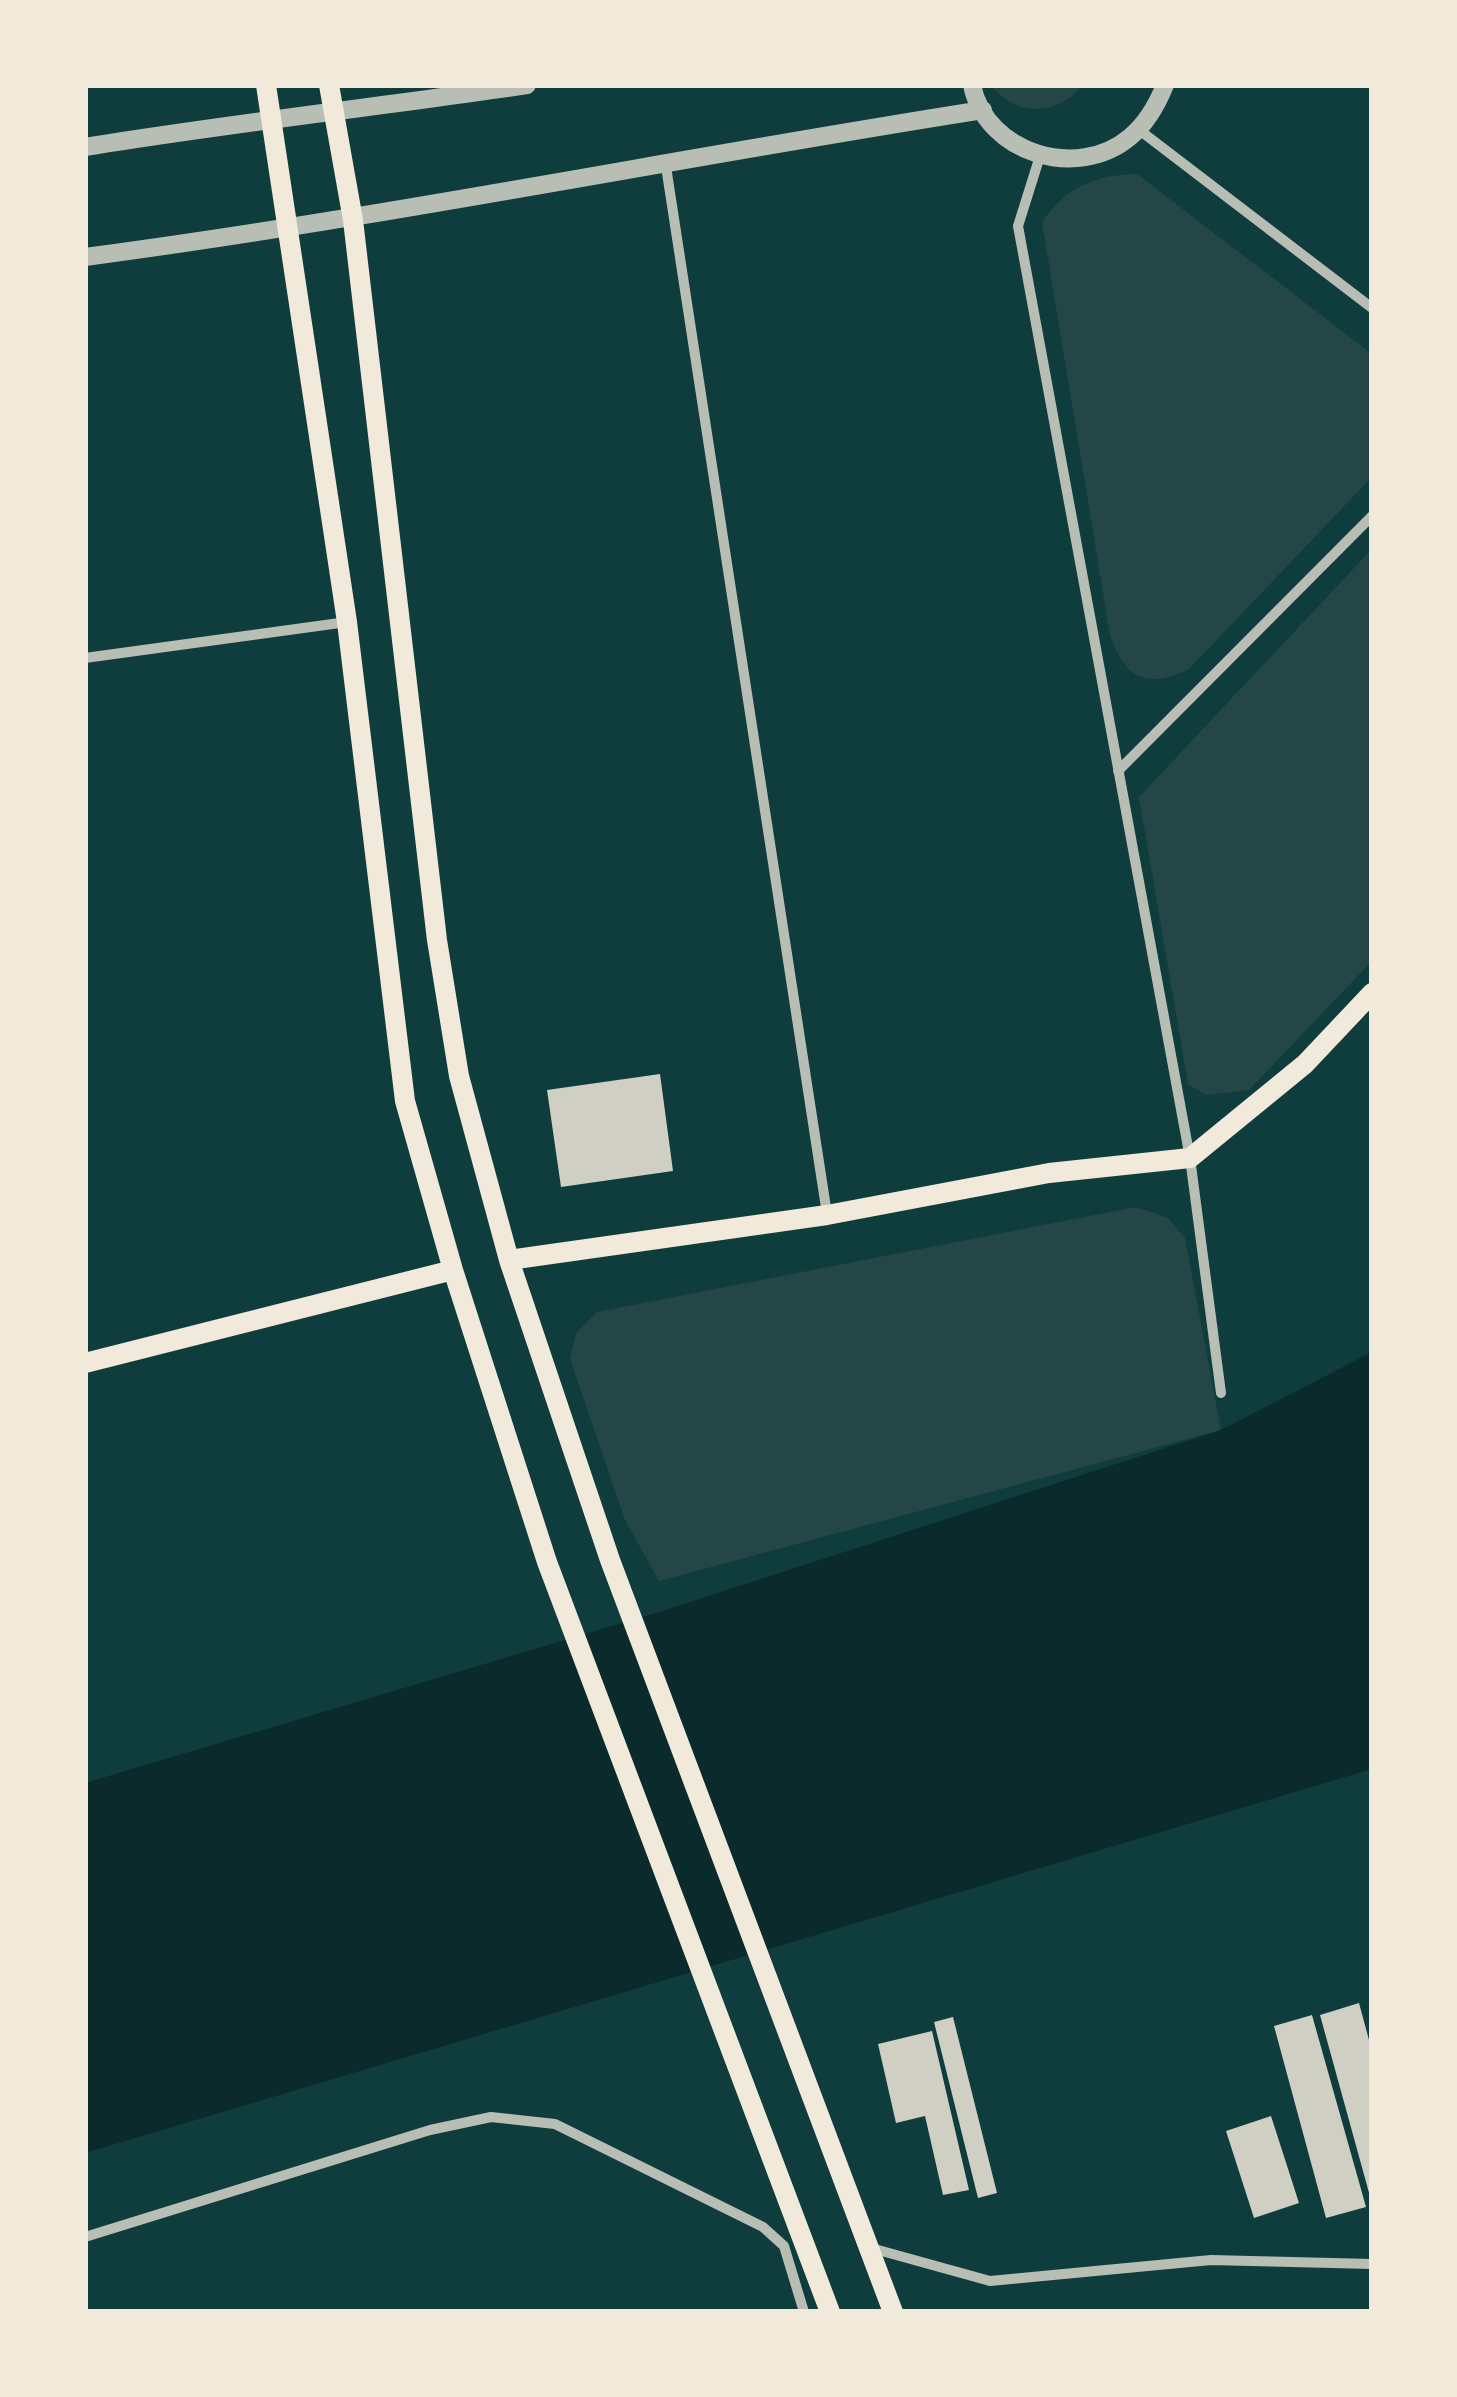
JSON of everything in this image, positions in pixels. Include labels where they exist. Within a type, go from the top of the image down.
[{"type":"main road","points":[[266,85],[347,622],[405,1101],[452,1270],[548,1562],[830,2312]]},
{"type":"main road","points":[[329,85],[353,220],[436,940],[459,1076],[510,1260],[610,1560],[893,2312]]},
{"type":"main road","points":[[510,1260],[827,1216],[1049,1173],[1190,1158],[1305,1064],[1372,993]]},
{"type":"main road","points":[[85,1363],[452,1270]]},
{"type":"street","points":[[85,147],[271,117],[333,114],[527,85]]},
{"type":"street","points":[[972,85],[983,110],[1012,142],[1040,156],[1071,160],[1102,154],[1138,129],[1151,116],[1165,85]]},
{"type":"street","points":[[85,258],[353,220],[665,160],[983,110]]},
{"type":"street","points":[[1138,129],[1372,308]]},
{"type":"street","points":[[1040,156],[1018,226],[1190,1158],[1221,1393]]},
{"type":"street","points":[[665,160],[827,1216]]},
{"type":"street","points":[[1118,771],[1372,516]]},
{"type":"street","points":[[85,658],[347,622]]},
{"type":"street","points":[[85,2237],[430,2130],[491,2118],[555,2124],[764,2227],[784,2246],[804,2312]]},
{"type":"street","points":[[871,2248],[990,2281],[1212,2260],[1372,2264]]},
{"type":"shaded area","points":[[991,85],[1083,85],[1061,103],[1037,109],[1013,103]]},
{"type":"shaded area","points":[[1137,174],[1372,354],[1372,477],[1189,669],[1161,679],[1149,679],[1130,670],[1110,635],[1042,222],[1061,200],[1082,185]]},
{"type":"shaded area","points":[[1372,549],[1372,961],[1249,1090],[1206,1095],[1188,1084],[1139,797]]},
{"type":"shaded area","points":[[1136,1207],[1168,1218],[1185,1238],[1221,1430],[659,1581],[625,1520],[570,1359],[576,1333],[597,1312]]},
{"type":"shaded area","points":[[1372,1352],[1372,1769],[85,2153],[85,1783],[659,1612],[1221,1430]]},
{"type":"building","points":[[660,1074],[673,1171],[561,1187],[547,1090]]},
{"type":"building","points":[[1359,2003],[1372,2051],[1371,2200],[1320,2015]]},
{"type":"building","points":[[1312,2015],[1366,2207],[1326,2218],[1274,2026]]},
{"type":"building","points":[[953,2017],[997,2193],[978,2198],[934,2022]]},
{"type":"building","points":[[932,2031],[969,2190],[943,2195],[925,2116],[896,2123],[878,2044]]},
{"type":"building","points":[[1271,2116],[1299,2203],[1254,2218],[1226,2131]]}]
